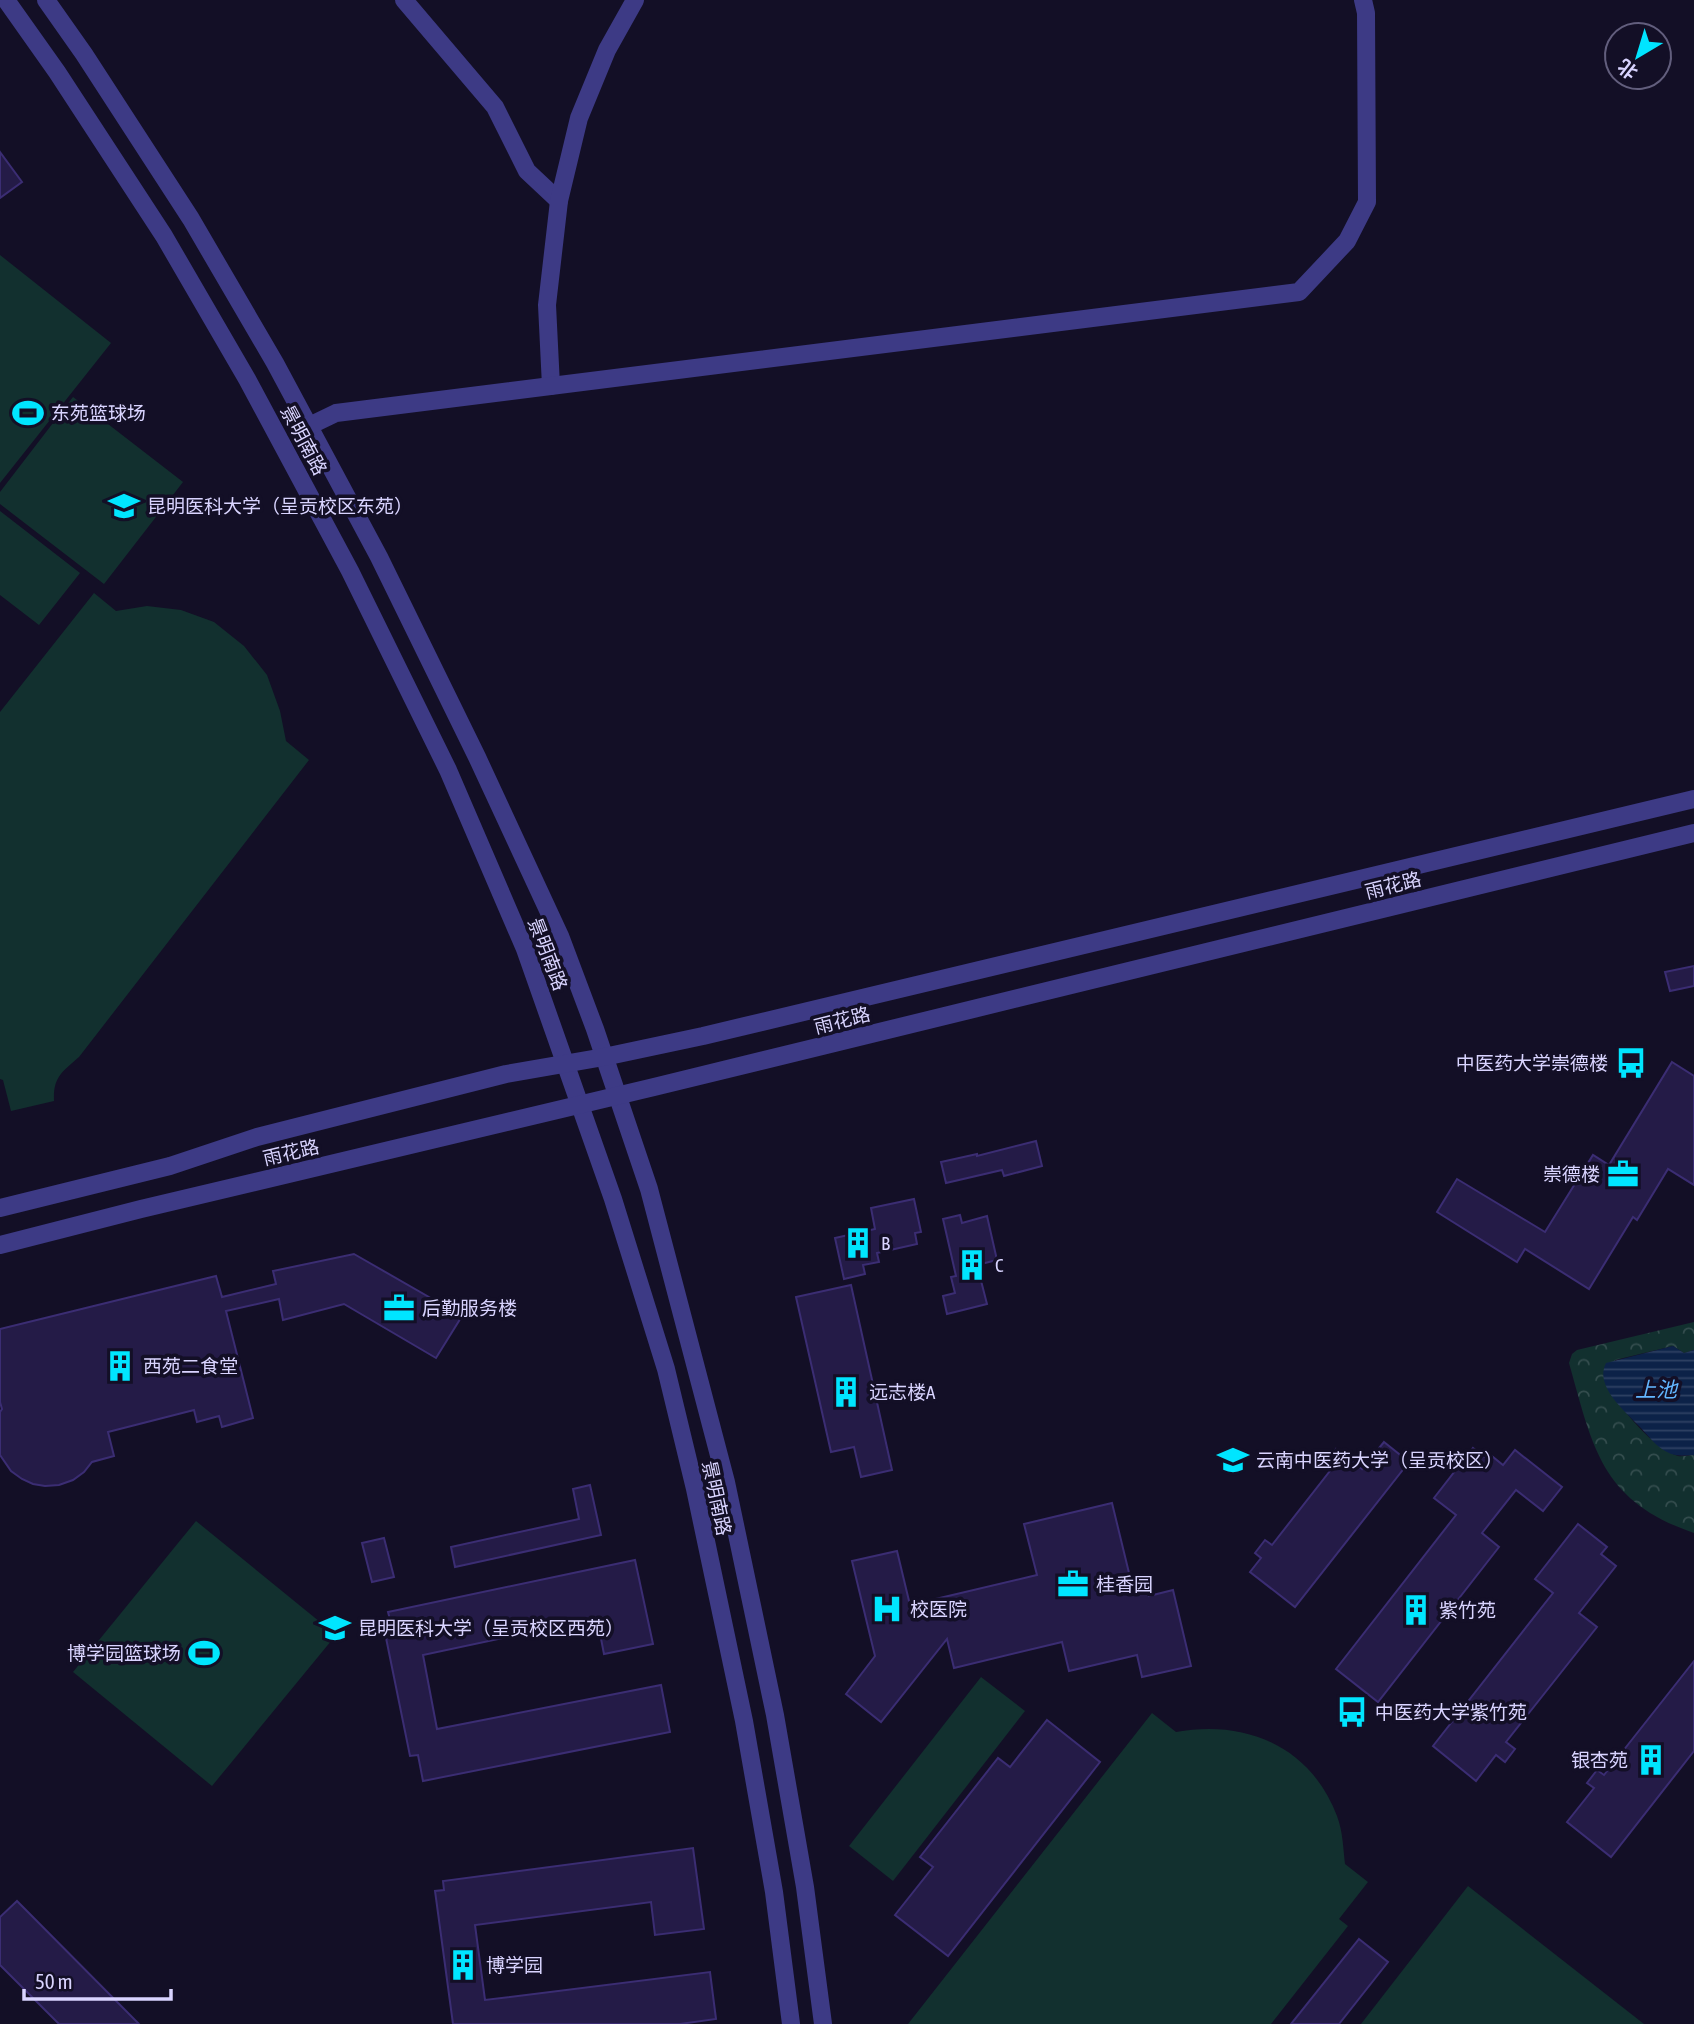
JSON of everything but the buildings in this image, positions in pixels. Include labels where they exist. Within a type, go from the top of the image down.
[{"type":"street","name":"景明南路","points":[[6,0],[57,72],[164,236],[247,379],[344,559],[448,770],[525,949],[613,1199],[666,1369],[695,1489],[744,1721],[774,1892],[791,2024]]},
{"type":"street","name":"景明南路","points":[[46,0],[191,219],[275,363],[379,557],[561,936],[649,1189],[726,1482],[777,1728],[805,1887],[824,2024]]},
{"type":"street","points":[[404,0],[495,107],[527,171],[559,201]]},
{"type":"street","points":[[551,386],[547,305],[559,201],[579,118],[607,50],[635,0]]},
{"type":"street","points":[[309,426],[336,413],[1300,292],[1346,241],[1367,202],[1366,13],[1363,0]]},
{"type":"street","name":"雨花路","points":[[0,1208],[170,1166],[270,1133],[506,1074],[604,1058],[704,1036],[1694,799]]},
{"type":"street","name":"雨花路","points":[[0,1245],[155,1205],[580,1105],[1694,833]]},
{"type":"green space","name":"东苑篮球场","points":[[0,255],[111,343],[0,483]]},
{"type":"green space","points":[[73,397],[183,482],[104,584],[0,504],[0,492]]},
{"type":"green space","points":[[0,511],[80,573],[39,625],[0,595]]},
{"type":"green space","points":[[94,593],[116,611],[147,606],[181,610],[214,622],[244,646],[267,675],[280,711],[286,741],[309,760],[79,1057],[57,1080],[54,1101],[11,1111],[3,1080],[0,1079],[0,712]]},
{"type":"green space","points":[[1694,1322],[1694,1350],[1684,1353],[1673,1346],[1615,1360],[1607,1387],[1629,1416],[1658,1445],[1678,1456],[1694,1455],[1694,1533],[1663,1520],[1639,1505],[1620,1488],[1595,1446],[1569,1363],[1572,1354],[1577,1350]]},
{"type":"green space","name":"博学园篮球场","points":[[196,1521],[336,1635],[212,1786],[73,1672]]},
{"type":"green space","points":[[981,1677],[1025,1711],[893,1881],[849,1846]]},
{"type":"green space","points":[[1152,1713],[1176,1732],[1227,1730],[1273,1743],[1311,1772],[1337,1816],[1345,1864],[1368,1882],[1339,1919],[1348,1926],[1271,2024],[908,2024]]},
{"type":"green space","points":[[1468,1886],[1644,2024],[1361,2024]]},
{"type":"water","name":"上池","points":[[1673,1346],[1684,1353],[1694,1350],[1694,1455],[1674,1455],[1659,1447],[1612,1397],[1604,1380],[1606,1363]]},
{"type":"place","name":"东苑篮球场","points":[[28,413]]},
{"type":"place","name":"昆明医科大学（呈贡校区东苑）","points":[[124,506]]},
{"type":"place","name":"中医药大学崇德楼","points":[[1631,1063]]},
{"type":"place","name":"崇德楼","points":[[1623,1174]]},
{"type":"place","name":"B","points":[[858,1243]]},
{"type":"place","name":"C","points":[[972,1265]]},
{"type":"place","name":"后勤服务楼","points":[[399,1308]]},
{"type":"place","name":"西苑二食堂","points":[[120,1366]]},
{"type":"place","name":"远志楼A","points":[[846,1392]]},
{"type":"place","name":"云南中医药大学（呈贡校区）","points":[[1233,1460]]},
{"type":"place","name":"桂香园","points":[[1073,1584]]},
{"type":"place","name":"校医院","points":[[887,1609]]},
{"type":"place","name":"紫竹苑","points":[[1416,1610]]},
{"type":"place","name":"昆明医科大学（呈贡校区西苑）","points":[[335,1628]]},
{"type":"place","name":"博学园篮球场","points":[[204,1653]]},
{"type":"place","name":"中医药大学紫竹苑","points":[[1352,1712]]},
{"type":"place","name":"银杏苑","points":[[1651,1760]]},
{"type":"place","name":"博学园","points":[[463,1965]]}]
